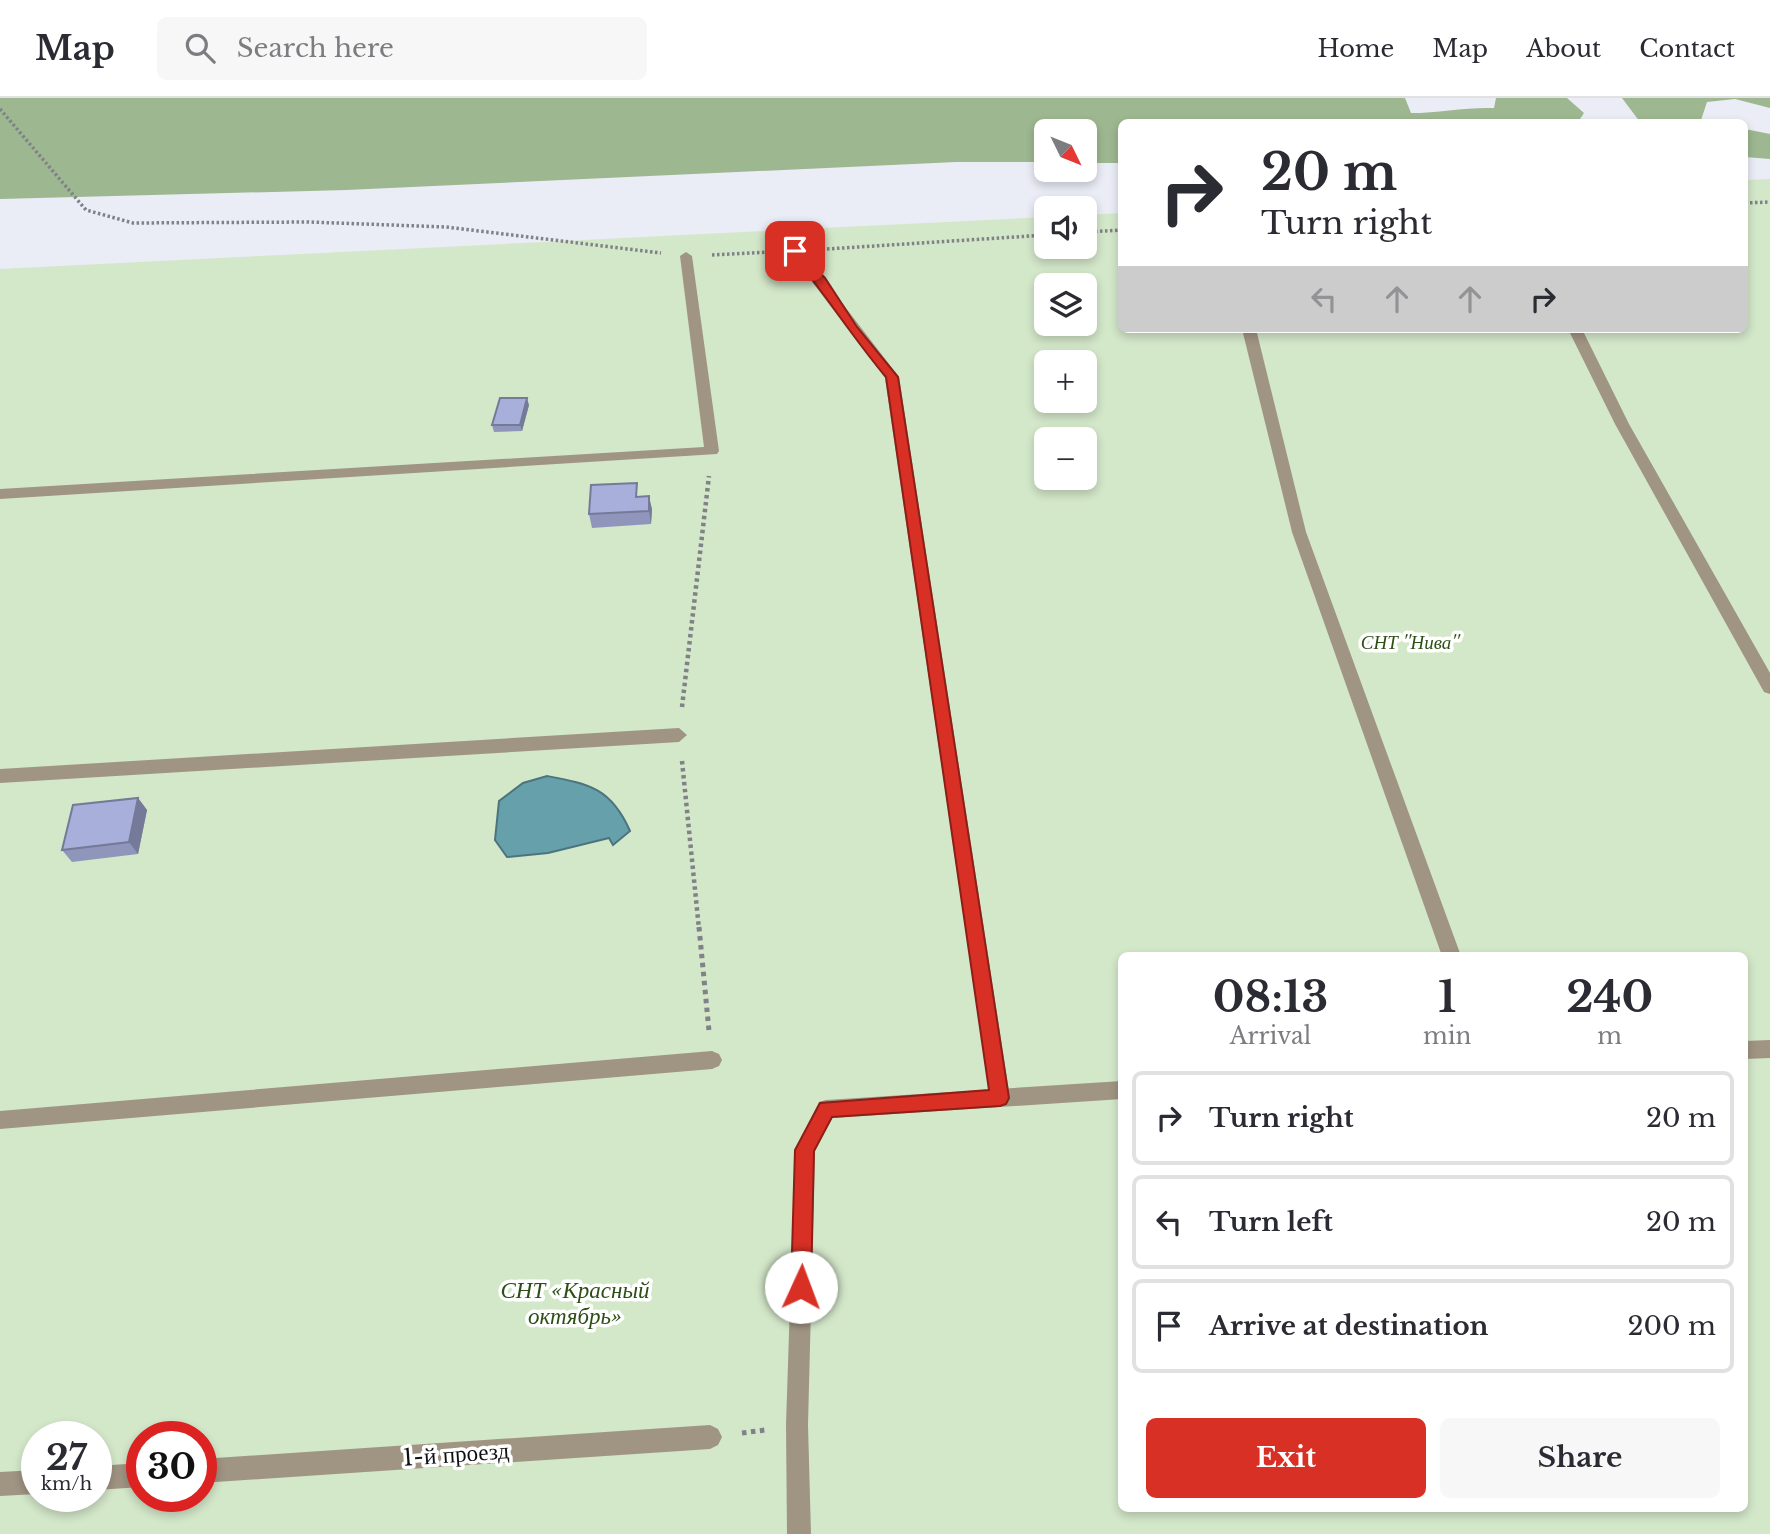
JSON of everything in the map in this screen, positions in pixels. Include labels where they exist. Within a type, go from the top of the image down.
[{"type":"street","points":[[795,251],[821,281],[852,329],[892,377],[1000,1098]]},
{"type":"street","points":[[0,494],[712,451],[686,256]]},
{"type":"street","points":[[1250,333],[1299,532],[1451,952]]},
{"type":"street","points":[[1577,333],[1622,424],[1770,688]]},
{"type":"street","points":[[0,776],[679,735]]},
{"type":"street","points":[[1748,1050],[1770,1049]]},
{"type":"street","points":[[0,1120],[712,1060]]},
{"type":"street","points":[[799,1534],[797,1425],[805,1150],[826,1109],[1118,1090]]},
{"type":"street","name":"1-й проезд","points":[[217,1470],[710,1437]]},
{"type":"street","points":[[0,1484],[21,1483]]},
{"type":"path","points":[[0,109],[86,210],[133,223],[309,222],[446,227],[686,256],[1034,235]]},
{"type":"path","points":[[1748,203],[1770,202]]},
{"type":"path","points":[[1097,231],[1118,229]]},
{"type":"path","points":[[710,1437],[797,1425]]},
{"type":"green space","points":[[0,98],[1405,98],[1411,113],[1494,108],[1496,98],[1567,98],[1584,113],[1580,119],[1118,119],[1118,163],[1097,163],[1097,119],[1034,119],[1034,162],[956,162],[346,190],[0,199]]},
{"type":"green space","points":[[1622,98],[1770,98],[1770,108],[1735,99],[1707,102],[1701,119],[1638,119]]},
{"type":"green space","points":[[1748,130],[1770,134],[1770,159],[1748,157]]},
{"type":"green space","points":[[1770,179],[1770,1534],[0,1534],[0,269],[1034,218],[1034,259],[1097,259],[1097,214],[1118,213],[1118,333],[1748,333],[1748,180]]},
{"type":"water","points":[[547,776],[597,790],[615,805],[630,831],[613,845],[609,838],[548,853],[507,857],[495,840],[499,801],[523,783]]},
{"type":"building","points":[[500,398],[527,398],[520,425],[492,425]]},
{"type":"building","points":[[637,483],[636,497],[649,496],[649,511],[589,514],[591,485]]},
{"type":"building","points":[[138,798],[129,842],[62,850],[73,805]]},
{"type":"route","points":[[795,251],[821,281],[852,329],[892,377],[1000,1098],[826,1109],[805,1150],[801,1287]]},
{"type":"park label","name":"СНТ ''Нива''","points":[[1410,642]]},
{"type":"park label","name":"СНТ «Красный октябрь»","points":[[575,1303]]}]
